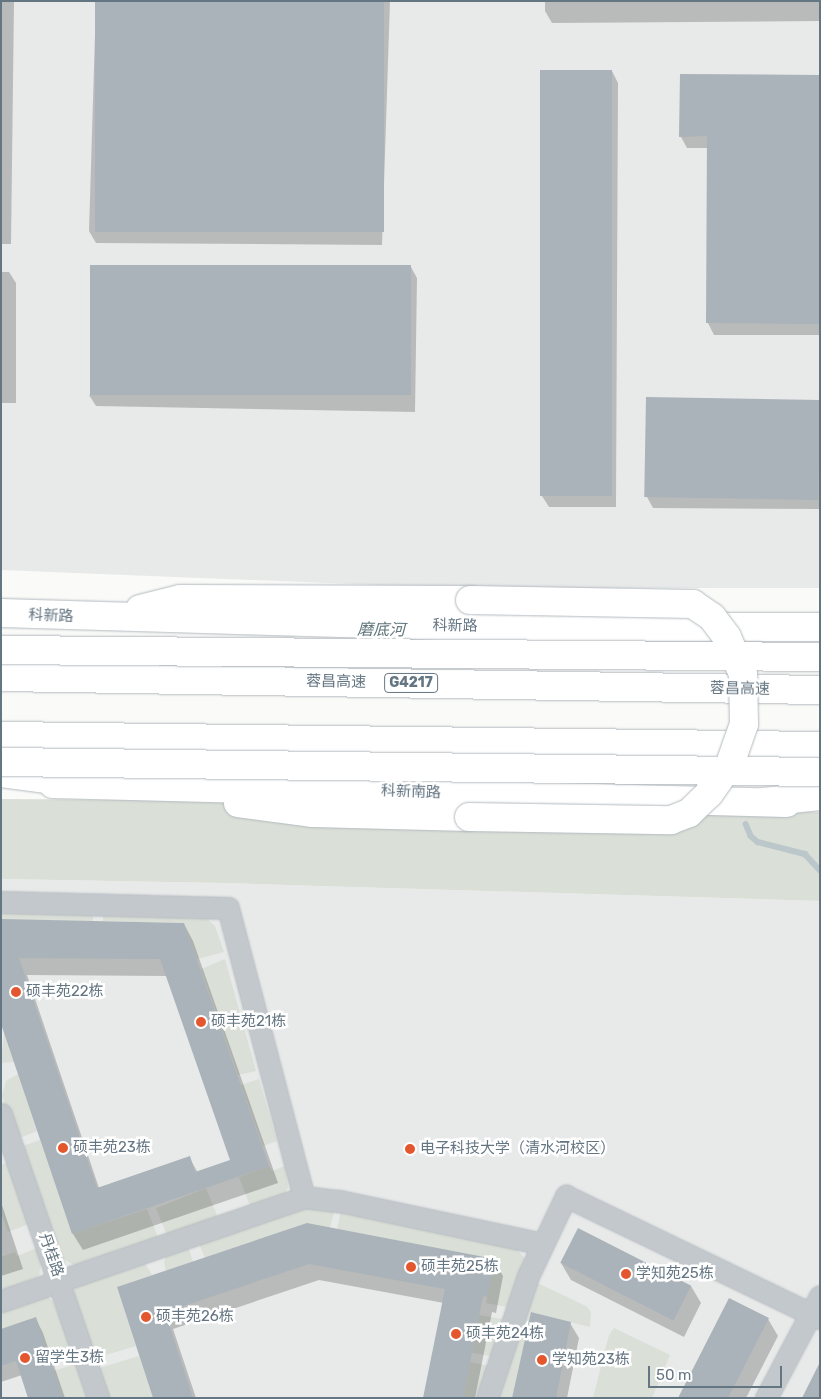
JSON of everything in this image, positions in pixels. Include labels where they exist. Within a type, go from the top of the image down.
[{"type":"main road","points":[[1,773],[313,813],[671,820],[689,813],[709,794],[730,764],[744,724],[743,674],[728,637],[712,617],[693,604],[470,600],[180,599],[102,618]]},
{"type":"main road","name":"科新路","points":[[1,613],[102,618],[465,627],[820,627]]},
{"type":"main road","points":[[1,650],[820,657]]},
{"type":"main road","name":"蓉昌高速","points":[[1,677],[820,690]]},
{"type":"main road","points":[[1,736],[820,746]]},
{"type":"main road","points":[[1,762],[820,772]]},
{"type":"main road","name":"科新南路","points":[[1,784],[76,783],[820,803]]},
{"type":"main road","points":[[763,802],[820,796]]},
{"type":"street","points":[[1,902],[228,908],[304,1197]]},
{"type":"street","name":"丹桂路","points":[[1,1114],[60,1280],[98,1398]]},
{"type":"street","points":[[487,1398],[528,1276],[566,1196],[817,1309],[766,1398]]},
{"type":"street","points":[[1,1300],[304,1197],[339,1200],[543,1244]]},
{"type":"shaded area","points":[[1,1],[820,1],[820,588],[454,588],[1,570]]},
{"type":"shaded area","points":[[1,799],[428,802],[820,812],[820,901],[223,883],[1,879]]},
{"type":"shaded area","name":"电子科技大学（清水河校区）","points":[[1,879],[223,883],[820,901],[820,1398],[1,1398]]},
{"type":"shaded area","points":[[1,911],[93,913],[93,922],[1,920]]},
{"type":"shaded area","points":[[103,912],[204,916],[215,926],[224,952],[197,959],[184,923],[103,921]]},
{"type":"shaded area","points":[[225,959],[256,1071],[238,1075],[201,969]]},
{"type":"shaded area","points":[[4,1032],[14,1062],[1,1063]]},
{"type":"shaded area","points":[[18,1074],[37,1131],[17,1139],[2,1096],[6,1081]]},
{"type":"shaded area","points":[[259,1079],[277,1141],[263,1146],[241,1085]]},
{"type":"shaded area","points":[[40,1140],[72,1234],[147,1209],[158,1237],[74,1265],[60,1257],[20,1147]]},
{"type":"shaded area","points":[[8,1162],[31,1223],[8,1232],[1,1212],[1,1165]]},
{"type":"shaded area","points":[[269,1166],[272,1171],[285,1166],[288,1187],[285,1193],[250,1206],[239,1177]]},
{"type":"shaded area","points":[[206,1188],[218,1218],[168,1238],[156,1208]]},
{"type":"shaded area","points":[[296,1205],[335,1207],[330,1228],[205,1258],[197,1239]]},
{"type":"shaded area","points":[[341,1210],[515,1247],[525,1259],[507,1307],[486,1303],[494,1259],[337,1229]]},
{"type":"shaded area","points":[[187,1243],[193,1262],[166,1271],[164,1263],[167,1251]]},
{"type":"shaded area","points":[[37,1248],[41,1263],[39,1276],[7,1289],[1,1288],[1,1257],[15,1252],[17,1256]]},
{"type":"shaded area","points":[[143,1260],[152,1275],[117,1287],[136,1346],[92,1359],[73,1297],[75,1288],[80,1281]]},
{"type":"shaded area","points":[[531,1280],[586,1306],[591,1312],[590,1327],[531,1312],[512,1398],[491,1398]]},
{"type":"shaded area","points":[[47,1296],[53,1301],[72,1346],[49,1355],[1,1329],[1,1305]]},
{"type":"shaded area","points":[[479,1315],[502,1319],[491,1356],[472,1353]]},
{"type":"shaded area","points":[[614,1328],[670,1355],[652,1398],[593,1398],[609,1335]]},
{"type":"shaded area","points":[[139,1356],[153,1398],[105,1398],[96,1369]]},
{"type":"shaded area","points":[[470,1362],[489,1366],[479,1398],[463,1398]]},
{"type":"shaded area","points":[[78,1363],[89,1398],[63,1398],[54,1371]]},
{"type":"building","points":[[95,1],[384,1],[384,232],[95,232]]},
{"type":"building","points":[[540,70],[612,70],[612,496],[540,496]]},
{"type":"building","points":[[680,74],[820,75],[820,324],[706,323],[707,136],[679,137]]},
{"type":"building","points":[[90,265],[411,265],[411,395],[90,395]]},
{"type":"building","points":[[646,397],[820,400],[818,500],[644,497]]},
{"type":"building","points":[[1,919],[184,923],[269,1166],[72,1234],[1,1024]],"holes":[[[19,958],[160,959],[230,1160],[195,1172],[190,1156],[97,1188]]]},
{"type":"building","points":[[307,1223],[495,1259],[487,1297],[483,1296],[463,1398],[423,1398],[445,1289],[309,1264],[165,1312],[193,1398],[153,1398],[117,1287]]},
{"type":"building","name":"学知苑25栋","points":[[578,1228],[691,1286],[673,1320],[560,1263]]},
{"type":"building","points":[[729,1298],[769,1318],[728,1398],[678,1398]]},
{"type":"building","name":"学知苑23栋","points":[[531,1312],[571,1322],[556,1398],[512,1398]]},
{"type":"building","name":"留学生3栋","points":[[36,1317],[63,1398],[28,1398],[16,1361],[1,1366],[1,1329]]},
{"type":"building","points":[[820,1362],[820,1398],[802,1398]]},
{"type":"waterway","name":"磨底河","points":[[746,824],[751,836],[758,842],[805,854],[820,870]]},
{"type":"place","name":"硕丰苑22栋","points":[[16,992]]},
{"type":"place","name":"硕丰苑21栋","points":[[201,1022]]},
{"type":"place","name":"硕丰苑23栋","points":[[63,1148]]},
{"type":"place","name":"电子科技大学（清水河校区）","points":[[410,1149]]},
{"type":"place","name":"硕丰苑25栋","points":[[411,1267]]},
{"type":"place","name":"学知苑25栋","points":[[626,1274]]},
{"type":"place","name":"硕丰苑26栋","points":[[146,1317]]},
{"type":"place","name":"硕丰苑24栋","points":[[456,1334]]},
{"type":"place","name":"留学生3栋","points":[[25,1358]]},
{"type":"place","name":"学知苑23栋","points":[[542,1360]]}]
